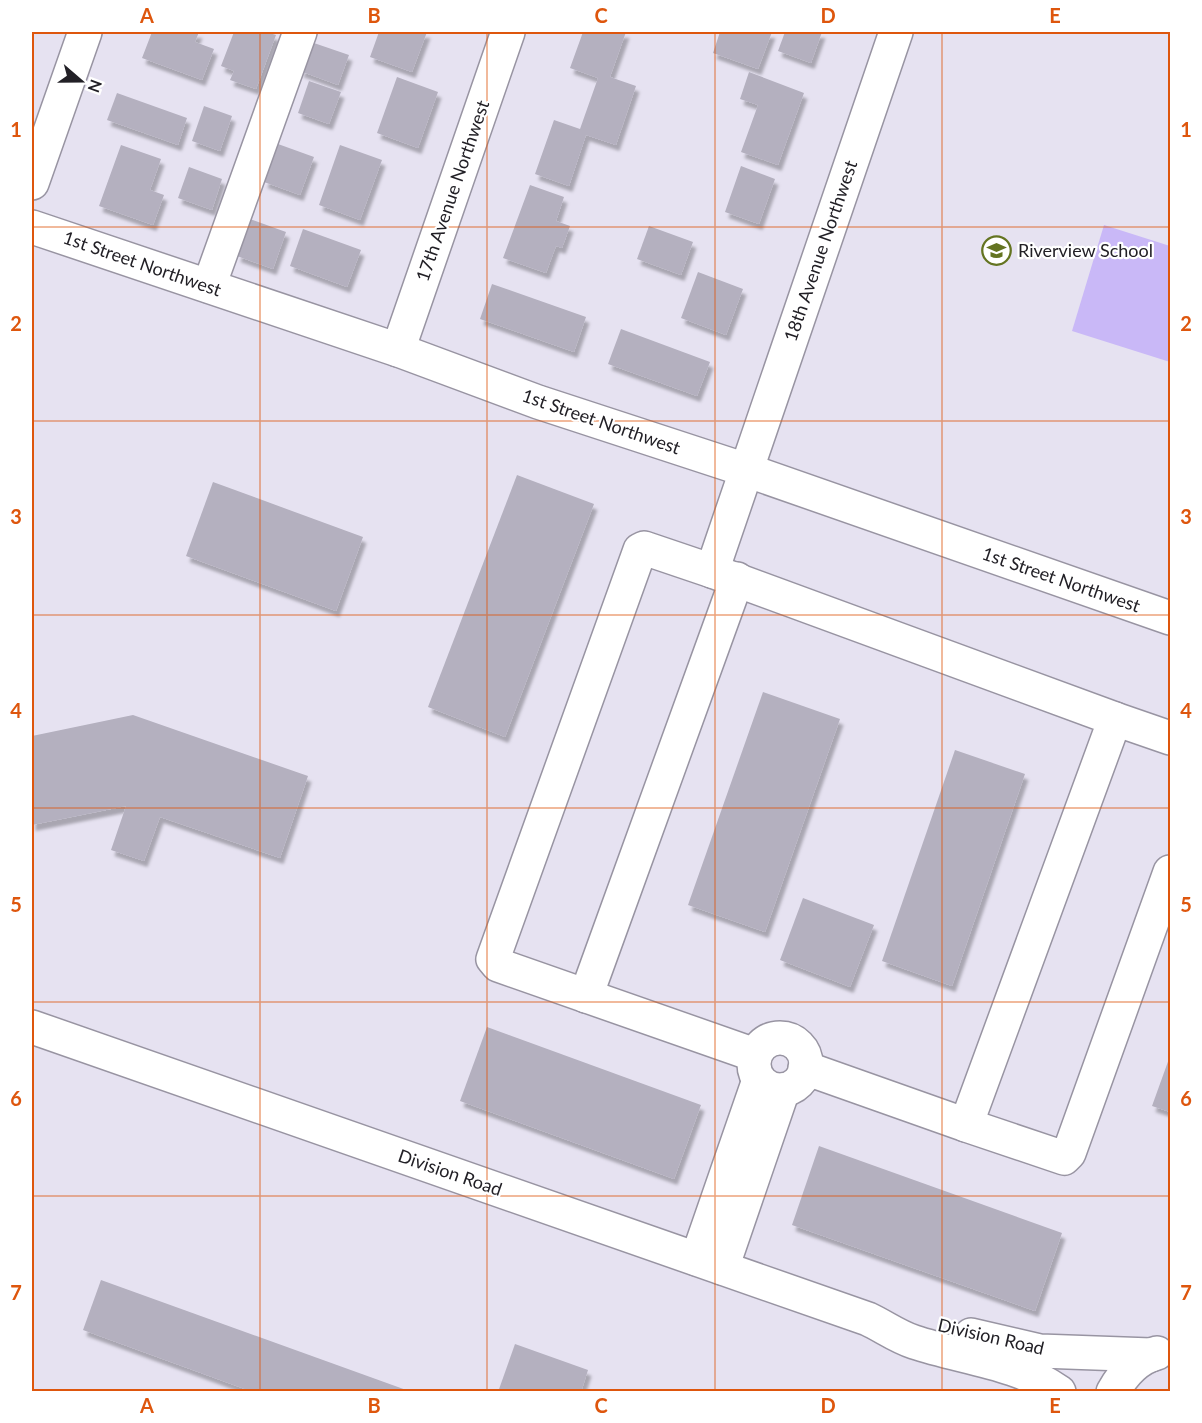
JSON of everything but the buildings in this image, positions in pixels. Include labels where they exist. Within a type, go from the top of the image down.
[{"type":"street","points":[[32,183],[85,32]]},
{"type":"street","points":[[209,286],[300,32]]},
{"type":"street","name":"17th Avenue Northwest","points":[[398,350],[508,32]]},
{"type":"street","name":"18th Avenue Northwest","points":[[586,996],[725,575],[747,470],[896,32]]},
{"type":"street","name":"1st Street Northwest","points":[[32,227],[398,350],[538,402],[747,470],[1170,618]]},
{"type":"street","points":[[1170,738],[725,575],[644,548],[640,550],[493,959],[498,965],[586,996],[775,1073],[966,1125],[1064,1158],[1069,1154],[1170,872]]},
{"type":"street","points":[[966,1125],[1115,719]]},
{"type":"street","name":"Division Road","points":[[32,1027],[868,1319],[912,1341],[1001,1365],[1045,1382],[1059,1392]]},
{"type":"street","points":[[710,1263],[775,1073]]},
{"type":"street","name":"Division Road","points":[[868,1319],[899,1314],[963,1333],[1040,1351],[1165,1350]]},
{"type":"street","points":[[1113,1392],[1122,1376],[1135,1364],[1165,1350]]},
{"type":"shaded area","points":[[1104,225],[1170,246],[1170,362],[1072,331]]},
{"type":"place","name":"Riverview School","points":[[997,251]]}]
